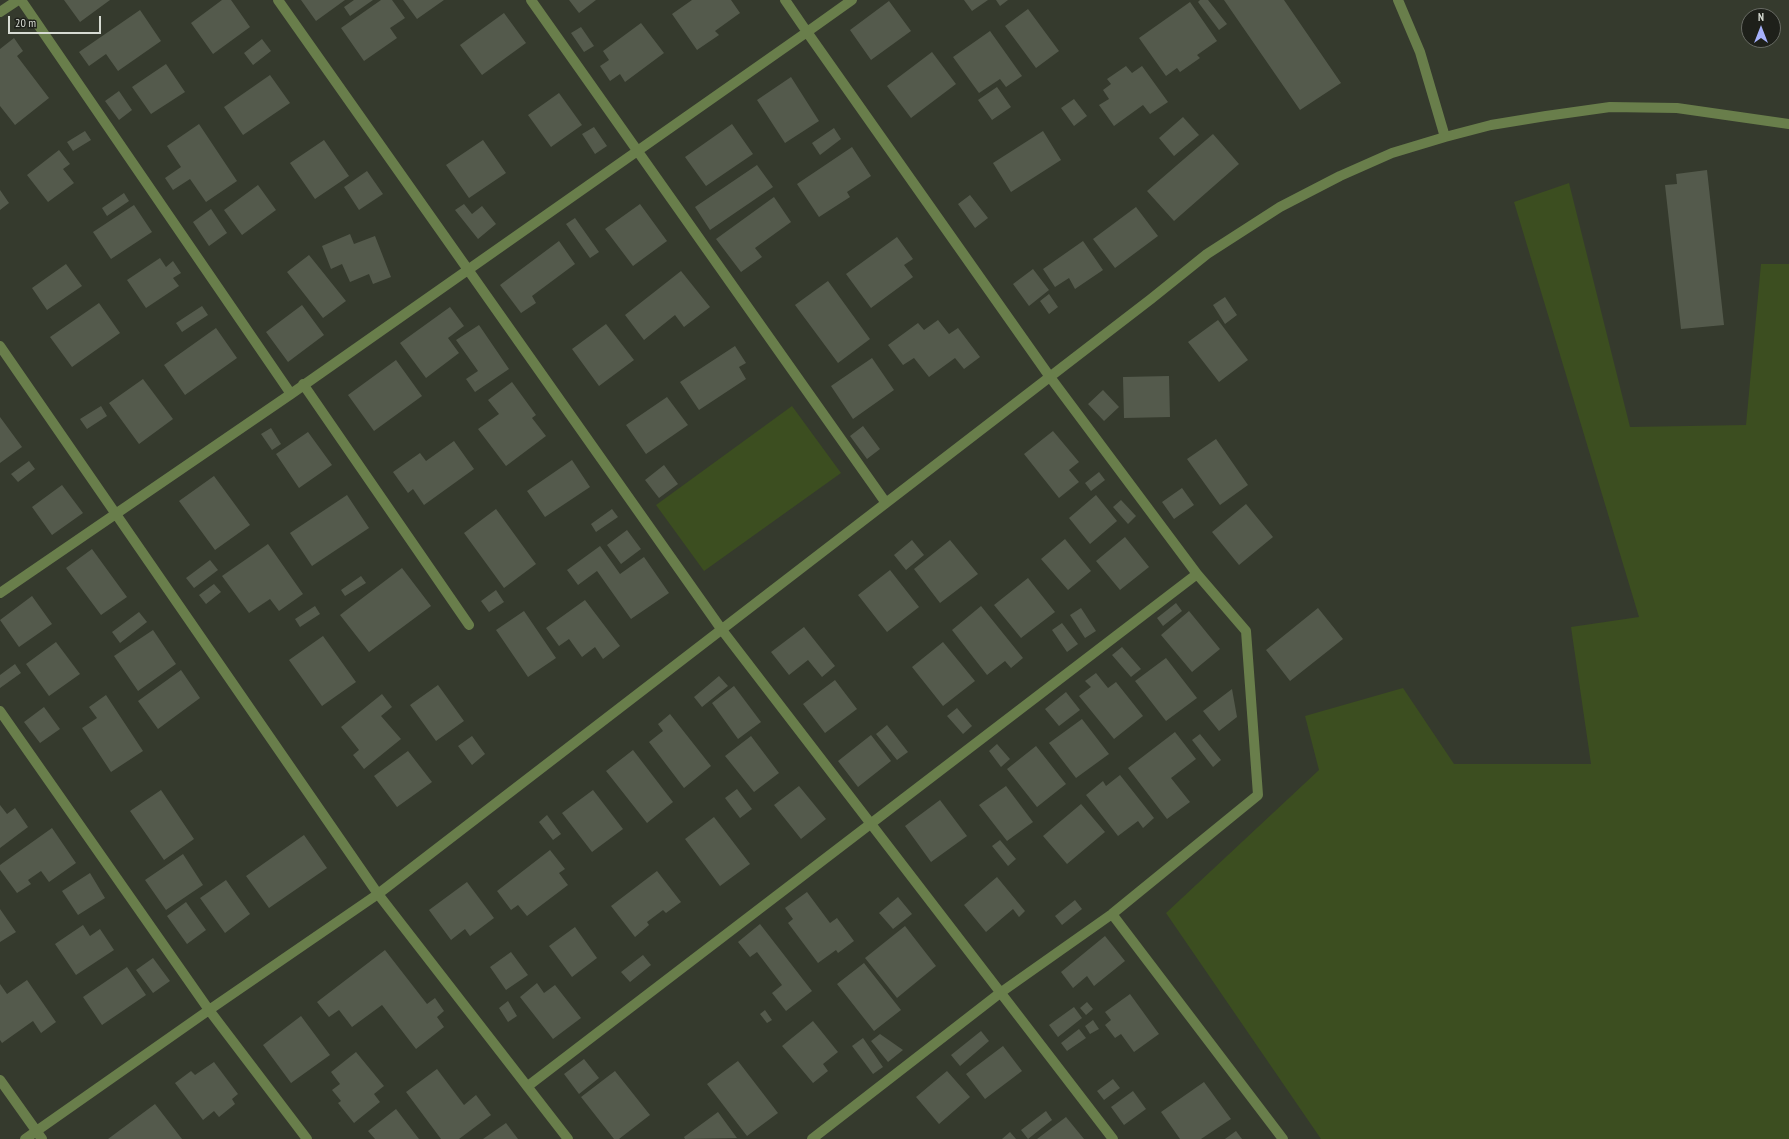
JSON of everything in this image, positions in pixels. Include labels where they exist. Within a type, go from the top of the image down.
[{"type":"street","points":[[0,12],[18,0]]},
{"type":"street","points":[[21,0],[291,394]]},
{"type":"street","points":[[278,0],[722,630],[1113,1139]]},
{"type":"street","points":[[532,0],[886,504]]},
{"type":"street","points":[[785,0],[1050,377],[1197,574],[1246,631],[1258,795],[1112,914],[1000,993],[812,1139]]},
{"type":"street","points":[[0,593],[291,394],[636,150],[852,0]]},
{"type":"street","points":[[1398,0],[1420,52],[1445,137]]},
{"type":"street","points":[[25,1139],[39,1135],[209,1010],[378,894],[886,504],[1207,254],[1280,207],[1340,176],[1392,153],[1445,137],[1504,123],[1610,107],[1677,108],[1789,124]]},
{"type":"street","points":[[0,346],[378,894],[568,1139]]},
{"type":"street","points":[[304,384],[468,625]]},
{"type":"street","points":[[528,1086],[1197,574]]},
{"type":"street","points":[[0,711],[209,1010],[307,1139]]},
{"type":"street","points":[[1112,914],[1283,1139]]},
{"type":"street","points":[[0,1080],[39,1135]]},
{"type":"green space","points":[[1569,183],[1630,427],[1746,425],[1761,264],[1789,264],[1789,1139],[1321,1139],[1166,913],[1319,770],[1305,716],[1403,688],[1454,764],[1591,764],[1571,627],[1639,617],[1514,202]]},
{"type":"green space","points":[[792,406],[841,473],[704,571],[656,505]]},
{"type":"building","points":[[64,0],[110,0],[80,22]]},
{"type":"building","points":[[222,0],[231,0],[250,27],[213,54],[191,23]]},
{"type":"building","points":[[301,0],[345,0],[316,21]]},
{"type":"building","points":[[354,0],[373,0],[350,16],[344,7]]},
{"type":"building","points":[[381,0],[392,0],[405,18],[390,28],[397,38],[364,61],[341,28]]},
{"type":"building","points":[[403,0],[444,0],[417,19]]},
{"type":"building","points":[[569,0],[596,0],[579,13]]},
{"type":"building","points":[[692,0],[731,0],[740,13],[715,31],[719,35],[697,50],[672,14]]},
{"type":"building","points":[[964,0],[988,0],[972,11]]},
{"type":"building","points":[[996,0],[1008,0],[1000,6]]},
{"type":"building","points":[[1200,0],[1208,0],[1227,24],[1219,30],[1198,2]]},
{"type":"building","points":[[1224,0],[1284,0],[1341,83],[1300,110]]},
{"type":"building","points":[[889,1],[911,31],[871,60],[850,30]]},
{"type":"building","points":[[1190,2],[1217,41],[1197,55],[1200,58],[1180,72],[1177,68],[1166,76],[1139,38]]},
{"type":"building","points":[[1028,9],[1059,51],[1036,68],[1005,26]]},
{"type":"building","points":[[140,10],[161,41],[118,71],[106,54],[89,66],[79,52]]},
{"type":"building","points":[[504,13],[526,43],[482,75],[460,45]]},
{"type":"building","points":[[641,23],[664,53],[625,82],[620,74],[610,81],[600,66],[609,60],[603,51]]},
{"type":"building","points":[[581,27],[594,46],[584,52],[571,33]]},
{"type":"building","points":[[990,31],[1022,76],[1006,87],[1000,79],[979,93],[953,57]]},
{"type":"building","points":[[14,38],[23,51],[17,56],[49,98],[15,125],[0,106],[0,49]]},
{"type":"building","points":[[262,39],[271,51],[253,65],[244,53]]},
{"type":"building","points":[[932,52],[956,84],[911,118],[887,86]]},
{"type":"building","points":[[166,64],[185,92],[151,114],[132,87]]},
{"type":"building","points":[[1126,66],[1132,73],[1142,66],[1168,102],[1150,114],[1143,105],[1114,126],[1099,105],[1109,99],[1103,90],[1111,84],[1107,79]]},
{"type":"building","points":[[270,75],[290,103],[243,135],[224,107]]},
{"type":"building","points":[[791,77],[819,121],[785,143],[757,100]]},
{"type":"building","points":[[997,87],[1011,107],[992,120],[978,100]]},
{"type":"building","points":[[119,91],[132,110],[119,120],[105,101]]},
{"type":"building","points":[[559,93],[582,125],[551,147],[528,115]]},
{"type":"building","points":[[1074,99],[1087,116],[1074,126],[1061,108]]},
{"type":"building","points":[[1183,117],[1199,135],[1174,156],[1159,138]]},
{"type":"building","points":[[199,124],[237,181],[206,202],[190,179],[173,190],[165,178],[181,167],[167,146]]},
{"type":"building","points":[[732,124],[753,154],[706,186],[685,157]]},
{"type":"building","points":[[594,127],[607,146],[595,154],[582,134]]},
{"type":"building","points":[[834,128],[841,139],[820,155],[812,143]]},
{"type":"building","points":[[85,131],[91,140],[73,151],[67,142]]},
{"type":"building","points":[[1043,131],[1061,160],[1011,192],[993,163]]},
{"type":"building","points":[[1213,134],[1239,164],[1174,221],[1147,191]]},
{"type":"building","points":[[324,140],[349,176],[315,199],[290,163]]},
{"type":"building","points":[[483,140],[506,173],[469,198],[446,165]]},
{"type":"building","points":[[852,147],[871,176],[847,192],[850,197],[819,217],[797,184]]},
{"type":"building","points":[[59,150],[70,164],[63,169],[74,183],[48,202],[27,175]]},
{"type":"building","points":[[757,165],[773,187],[710,230],[695,207]]},
{"type":"building","points":[[1707,170],[1724,325],[1681,329],[1665,185],[1677,184],[1676,174]]},
{"type":"building","points":[[367,171],[383,194],[359,210],[344,187]]},
{"type":"building","points":[[258,185],[276,210],[242,235],[224,210]]},
{"type":"building","points":[[0,190],[9,203],[0,210]]},
{"type":"building","points":[[124,193],[129,201],[107,216],[102,208]]},
{"type":"building","points":[[970,195],[988,218],[975,228],[958,204]]},
{"type":"building","points":[[774,197],[791,222],[755,248],[762,257],[741,272],[716,239]]},
{"type":"building","points":[[464,204],[472,214],[482,206],[496,224],[478,239],[455,210]]},
{"type":"building","points":[[640,204],[667,241],[633,266],[605,229]]},
{"type":"building","points":[[134,205],[152,232],[111,259],[93,232]]},
{"type":"building","points":[[1136,207],[1158,236],[1115,268],[1093,239]]},
{"type":"building","points":[[211,209],[227,233],[209,246],[193,222]]},
{"type":"building","points":[[575,218],[599,252],[590,258],[566,224]]},
{"type":"building","points":[[350,234],[354,244],[375,236],[391,277],[373,284],[369,274],[350,282],[342,264],[331,269],[322,246]]},
{"type":"building","points":[[897,237],[913,259],[904,265],[913,277],[871,308],[846,274]]},
{"type":"building","points":[[559,241],[575,264],[532,296],[536,303],[521,313],[500,285]]},
{"type":"building","points":[[1083,241],[1103,270],[1075,289],[1069,278],[1055,287],[1043,269]]},
{"type":"building","points":[[309,255],[346,301],[323,318],[287,272]]},
{"type":"building","points":[[160,258],[166,267],[173,261],[181,273],[173,278],[179,286],[146,308],[127,280]]},
{"type":"building","points":[[66,264],[82,286],[47,310],[32,288]]},
{"type":"building","points":[[1033,269],[1049,290],[1029,306],[1013,284]]},
{"type":"building","points":[[681,271],[710,307],[684,327],[675,315],[644,340],[625,315]]},
{"type":"building","points":[[828,281],[870,339],[838,363],[795,305]]},
{"type":"building","points":[[1049,294],[1058,307],[1049,314],[1040,301]]},
{"type":"building","points":[[1225,297],[1237,315],[1225,324],[1213,305]]},
{"type":"building","points":[[99,303],[120,333],[72,367],[50,337]]},
{"type":"building","points":[[302,305],[324,335],[288,362],[266,332]]},
{"type":"building","points":[[202,306],[208,315],[182,332],[176,323]]},
{"type":"building","points":[[450,307],[464,326],[448,338],[459,353],[426,378],[400,343]]},
{"type":"building","points":[[938,320],[949,334],[958,328],[980,357],[964,369],[955,358],[929,377],[914,358],[903,365],[888,345],[918,323],[924,330]]},
{"type":"building","points":[[1218,320],[1248,360],[1219,382],[1188,342]]},
{"type":"building","points":[[606,324],[634,360],[599,386],[572,349]]},
{"type":"building","points":[[479,325],[509,369],[475,392],[466,379],[478,371],[456,340]]},
{"type":"building","points":[[216,328],[237,358],[185,395],[164,365]]},
{"type":"building","points":[[735,346],[746,363],[739,367],[746,379],[699,410],[680,382]]},
{"type":"building","points":[[872,358],[894,390],[853,419],[831,386]]},
{"type":"building","points":[[396,360],[422,396],[374,431],[348,395]]},
{"type":"building","points":[[1169,376],[1170,417],[1124,418],[1123,377]]},
{"type":"building","points":[[143,379],[173,419],[139,444],[109,403]]},
{"type":"building","points":[[512,382],[536,415],[532,418],[546,436],[506,466],[478,429],[499,414],[488,400]]},
{"type":"building","points":[[1103,390],[1119,407],[1104,421],[1088,404]]},
{"type":"building","points":[[667,397],[688,425],[646,454],[626,425]]},
{"type":"building","points":[[101,406],[107,416],[87,429],[80,419]]},
{"type":"building","points":[[0,417],[22,447],[0,463]]},
{"type":"building","points":[[863,426],[880,449],[867,459],[850,436]]},
{"type":"building","points":[[271,428],[281,444],[272,450],[261,434]]},
{"type":"building","points":[[1053,431],[1079,462],[1069,470],[1079,482],[1059,498],[1024,454]]},
{"type":"building","points":[[308,432],[332,465],[299,488],[276,454]]},
{"type":"building","points":[[1216,439],[1248,485],[1220,505],[1187,459]]},
{"type":"building","points":[[454,441],[474,469],[424,505],[413,489],[408,493],[393,472],[420,453],[426,461]]},
{"type":"building","points":[[572,460],[590,487],[545,517],[527,491]]},
{"type":"building","points":[[29,461],[35,469],[18,482],[11,474]]},
{"type":"building","points":[[664,465],[678,484],[659,498],[645,480]]},
{"type":"building","points":[[1099,472],[1105,480],[1091,491],[1085,483]]},
{"type":"building","points":[[214,476],[250,525],[215,550],[179,501]]},
{"type":"building","points":[[62,485],[83,513],[52,535],[32,507]]},
{"type":"building","points":[[1182,488],[1194,505],[1174,519],[1162,502]]},
{"type":"building","points":[[347,495],[369,528],[312,566],[290,533]]},
{"type":"building","points":[[1096,495],[1117,521],[1090,544],[1069,518]]},
{"type":"building","points":[[1121,500],[1136,516],[1128,524],[1113,507]]},
{"type":"building","points":[[1246,504],[1273,537],[1239,565],[1212,532]]},
{"type":"building","points":[[496,509],[536,564],[504,588],[464,533]]},
{"type":"building","points":[[612,509],[618,517],[596,532],[591,524]]},
{"type":"building","points":[[627,530],[641,549],[621,564],[607,545]]},
{"type":"building","points":[[1125,537],[1149,567],[1120,590],[1096,561]]},
{"type":"building","points":[[1065,539],[1091,571],[1068,590],[1041,559]]},
{"type":"building","points":[[912,540],[924,555],[906,570],[894,555]]},
{"type":"building","points":[[950,540],[978,574],[940,603],[914,569]]},
{"type":"building","points":[[268,544],[303,594],[279,611],[270,599],[249,613],[222,576]]},
{"type":"building","points":[[600,546],[620,574],[644,557],[669,593],[631,619],[597,571],[578,585],[567,570]]},
{"type":"building","points":[[92,549],[127,597],[101,615],[66,568]]},
{"type":"building","points":[[210,560],[218,570],[194,588],[186,578]]},
{"type":"building","points":[[402,568],[431,606],[369,652],[340,615]]},
{"type":"building","points":[[890,570],[919,607],[887,632],[858,595]]},
{"type":"building","points":[[361,576],[366,583],[345,596],[341,590]]},
{"type":"building","points":[[1028,578],[1055,612],[1021,638],[994,605]]},
{"type":"building","points":[[214,584],[221,592],[206,604],[199,595]]},
{"type":"building","points":[[496,590],[504,602],[489,612],[481,601]]},
{"type":"building","points":[[32,596],[52,624],[19,647],[0,620]]},
{"type":"building","points":[[585,600],[620,646],[603,659],[595,647],[582,657],[569,639],[559,646],[546,628]]},
{"type":"building","points":[[1176,603],[1182,611],[1163,626],[1157,618]]},
{"type":"building","points":[[315,606],[320,614],[300,627],[295,619]]},
{"type":"building","points":[[981,606],[1023,658],[1011,668],[1005,661],[987,675],[952,630]]},
{"type":"building","points":[[1081,608],[1096,631],[1085,638],[1070,615]]},
{"type":"building","points":[[1318,608],[1343,639],[1290,681],[1266,650]]},
{"type":"building","points":[[524,611],[556,658],[528,677],[496,630]]},
{"type":"building","points":[[1189,611],[1220,649],[1192,672],[1161,635]]},
{"type":"building","points":[[139,612],[147,622],[120,643],[112,632]]},
{"type":"building","points":[[1062,623],[1078,644],[1067,652],[1052,630]]},
{"type":"building","points":[[804,627],[835,666],[822,677],[808,660],[789,675],[771,652]]},
{"type":"building","points":[[153,630],[176,664],[138,691],[114,656]]},
{"type":"building","points":[[323,636],[356,682],[322,706],[289,660]]},
{"type":"building","points":[[56,642],[80,674],[49,696],[26,664]]},
{"type":"building","points":[[943,642],[975,681],[943,706],[912,667]]},
{"type":"building","points":[[1122,647],[1141,669],[1131,677],[1112,655]]},
{"type":"building","points":[[1166,658],[1197,698],[1166,721],[1135,681]]},
{"type":"building","points":[[15,664],[21,673],[0,688],[0,675]]},
{"type":"building","points":[[181,670],[200,698],[158,729],[138,701]]},
{"type":"building","points":[[1096,673],[1108,688],[1116,682],[1143,716],[1114,739],[1079,696],[1091,687],[1085,681]]},
{"type":"building","points":[[719,676],[728,686],[702,707],[694,697]]},
{"type":"building","points":[[835,680],[857,709],[825,733],[803,704]]},
{"type":"building","points":[[438,685],[464,721],[436,741],[410,705]]},
{"type":"building","points":[[734,686],[761,722],[738,739],[712,703]]},
{"type":"building","points":[[1232,689],[1237,717],[1219,731],[1203,711]]},
{"type":"building","points":[[1066,692],[1080,710],[1059,726],[1045,709]]},
{"type":"building","points":[[382,694],[392,707],[381,716],[401,739],[364,769],[353,755],[359,750],[341,727]]},
{"type":"building","points":[[106,695],[143,751],[111,772],[82,728],[97,718],[89,707]]},
{"type":"building","points":[[44,707],[60,729],[40,743],[24,722]]},
{"type":"building","points":[[957,708],[972,726],[963,734],[947,716]]},
{"type":"building","points":[[670,714],[711,766],[684,788],[649,742],[663,731],[658,724]]},
{"type":"building","points":[[1082,719],[1109,754],[1076,778],[1049,743]]},
{"type":"building","points":[[887,725],[908,752],[897,760],[876,734]]},
{"type":"building","points":[[1175,732],[1196,759],[1171,778],[1190,802],[1167,819],[1128,768]]},
{"type":"building","points":[[1200,734],[1221,760],[1213,767],[1192,740]]},
{"type":"building","points":[[871,735],[891,761],[858,787],[838,761]]},
{"type":"building","points":[[472,736],[485,754],[472,765],[458,746]]},
{"type":"building","points":[[751,736],[779,773],[754,792],[725,756]]},
{"type":"building","points":[[997,744],[1010,759],[1001,767],[989,751]]},
{"type":"building","points":[[1036,746],[1066,784],[1037,807],[1007,769]]},
{"type":"building","points":[[633,750],[673,802],[647,823],[606,771]]},
{"type":"building","points":[[408,751],[432,782],[397,807],[374,776]]},
{"type":"building","points":[[1120,775],[1154,818],[1143,828],[1138,821],[1118,836],[1086,795],[1103,781],[1106,786]]},
{"type":"building","points":[[799,786],[826,819],[801,839],[774,805]]},
{"type":"building","points":[[1006,786],[1033,822],[1007,841],[979,805]]},
{"type":"building","points":[[737,789],[752,809],[740,818],[725,798]]},
{"type":"building","points":[[161,790],[194,839],[164,860],[130,811]]},
{"type":"building","points":[[593,790],[623,829],[592,852],[562,813]]},
{"type":"building","points":[[940,800],[967,836],[931,862],[905,826]]},
{"type":"building","points":[[1081,804],[1105,832],[1067,864],[1043,836]]},
{"type":"building","points":[[0,805],[7,814],[15,808],[28,827],[0,848]]},
{"type":"building","points":[[547,815],[561,834],[553,840],[539,822]]},
{"type":"building","points":[[714,817],[750,864],[720,886],[685,839]]},
{"type":"building","points":[[52,828],[76,863],[49,882],[41,871],[28,880],[31,884],[17,893],[0,870],[0,865]]},
{"type":"building","points":[[304,835],[327,868],[269,908],[246,876]]},
{"type":"building","points":[[1000,840],[1016,859],[1008,866],[992,846]]},
{"type":"building","points":[[550,850],[565,869],[559,873],[568,885],[527,916],[518,905],[511,910],[497,891]]},
{"type":"building","points":[[183,854],[203,885],[166,910],[145,880]]},
{"type":"building","points":[[657,871],[681,902],[666,913],[663,910],[647,922],[649,925],[635,937],[611,906]]},
{"type":"building","points":[[90,873],[105,898],[78,915],[62,891]]},
{"type":"building","points":[[997,877],[1025,911],[1019,917],[1013,909],[986,932],[964,905]]},
{"type":"building","points":[[226,880],[250,914],[225,933],[200,898]]},
{"type":"building","points":[[467,882],[494,918],[470,936],[465,929],[451,940],[429,910]]},
{"type":"building","points":[[807,892],[830,923],[837,918],[854,941],[838,953],[836,950],[818,963],[788,923],[793,919],[785,908]]},
{"type":"building","points":[[898,897],[912,914],[893,929],[879,913]]},
{"type":"building","points":[[1075,900],[1082,909],[1062,925],[1055,916]]},
{"type":"building","points":[[186,902],[206,930],[187,944],[167,916]]},
{"type":"building","points":[[0,909],[16,932],[0,942]]},
{"type":"building","points":[[760,924],[812,991],[786,1011],[772,993],[782,985],[757,952],[750,957],[738,942]]},
{"type":"building","points":[[83,925],[90,936],[100,929],[114,950],[76,975],[55,944]]},
{"type":"building","points":[[905,926],[936,966],[897,998],[865,958]]},
{"type":"building","points":[[575,927],[597,958],[572,977],[549,946]]},
{"type":"building","points":[[1105,936],[1125,961],[1094,986],[1087,976],[1073,988],[1061,972]]},
{"type":"building","points":[[385,950],[427,1004],[435,998],[444,1011],[437,1017],[444,1027],[416,1049],[382,1005],[352,1027],[339,1010],[329,1017],[317,1002]]},
{"type":"building","points":[[511,952],[528,975],[506,990],[490,967]]},
{"type":"building","points":[[643,955],[651,965],[630,982],[621,972]]},
{"type":"building","points":[[153,958],[170,981],[153,993],[136,970]]},
{"type":"building","points":[[864,963],[901,1010],[874,1031],[837,984]]},
{"type":"building","points":[[127,967],[146,995],[102,1025],[83,997]]},
{"type":"building","points":[[27,980],[56,1022],[41,1033],[33,1021],[2,1043],[0,1040],[0,984],[7,994]]},
{"type":"building","points":[[537,983],[544,993],[555,985],[581,1018],[553,1039],[520,997]]},
{"type":"building","points":[[1130,994],[1159,1034],[1134,1052],[1121,1034],[1115,1038],[1105,1025],[1111,1020],[1105,1012]]},
{"type":"building","points":[[508,1001],[517,1016],[508,1022],[499,1008]]},
{"type":"building","points":[[1087,1002],[1093,1009],[1086,1015],[1080,1008]]},
{"type":"building","points":[[1074,1007],[1082,1018],[1058,1037],[1049,1025]]},
{"type":"building","points":[[765,1010],[772,1020],[767,1023],[760,1014]]},
{"type":"building","points":[[301,1016],[330,1055],[291,1083],[263,1045]]},
{"type":"building","points":[[1093,1020],[1099,1029],[1090,1034],[1085,1026]]},
{"type":"building","points":[[813,1021],[838,1052],[823,1064],[828,1071],[813,1083],[782,1046]]},
{"type":"building","points":[[1079,1029],[1086,1038],[1067,1051],[1061,1043]]},
{"type":"building","points":[[981,1031],[989,1041],[960,1066],[951,1055]]},
{"type":"building","points":[[880,1034],[903,1050],[888,1062],[871,1041]]},
{"type":"building","points":[[863,1038],[883,1067],[873,1074],[852,1046]]},
{"type":"building","points":[[1003,1046],[1022,1071],[985,1099],[966,1074]]},
{"type":"building","points":[[356,1052],[384,1086],[374,1094],[380,1102],[354,1123],[338,1103],[341,1101],[332,1090],[340,1084],[331,1072]]},
{"type":"building","points":[[584,1059],[599,1078],[579,1094],[564,1074]]},
{"type":"building","points":[[738,1061],[778,1113],[747,1136],[707,1084]]},
{"type":"building","points":[[214,1062],[238,1094],[232,1099],[235,1104],[219,1117],[214,1111],[203,1120],[175,1083],[191,1071],[195,1075]]},
{"type":"building","points":[[437,1069],[464,1105],[476,1095],[491,1115],[459,1139],[441,1139],[406,1092]]},
{"type":"building","points":[[615,1071],[650,1115],[619,1139],[614,1139],[581,1097]]},
{"type":"building","points":[[947,1071],[970,1097],[939,1124],[916,1097]]},
{"type":"building","points":[[1113,1079],[1120,1088],[1104,1100],[1097,1091]]},
{"type":"building","points":[[1204,1082],[1231,1119],[1201,1139],[1180,1139],[1161,1112]]},
{"type":"building","points":[[1133,1091],[1146,1109],[1124,1125],[1111,1107]]},
{"type":"building","points":[[155,1104],[182,1139],[108,1139]]},
{"type":"building","points":[[396,1109],[419,1139],[375,1139],[368,1131]]},
{"type":"building","points":[[1046,1111],[1052,1120],[1028,1139],[1021,1130]]},
{"type":"building","points":[[718,1112],[737,1138],[685,1139],[684,1137]]},
{"type":"building","points":[[1066,1117],[1084,1139],[1037,1139]]},
{"type":"building","points":[[506,1123],[518,1139],[483,1139]]},
{"type":"building","points":[[1236,1131],[1242,1139],[1225,1139]]},
{"type":"building","points":[[1010,1132],[1016,1139],[1002,1139]]}]
